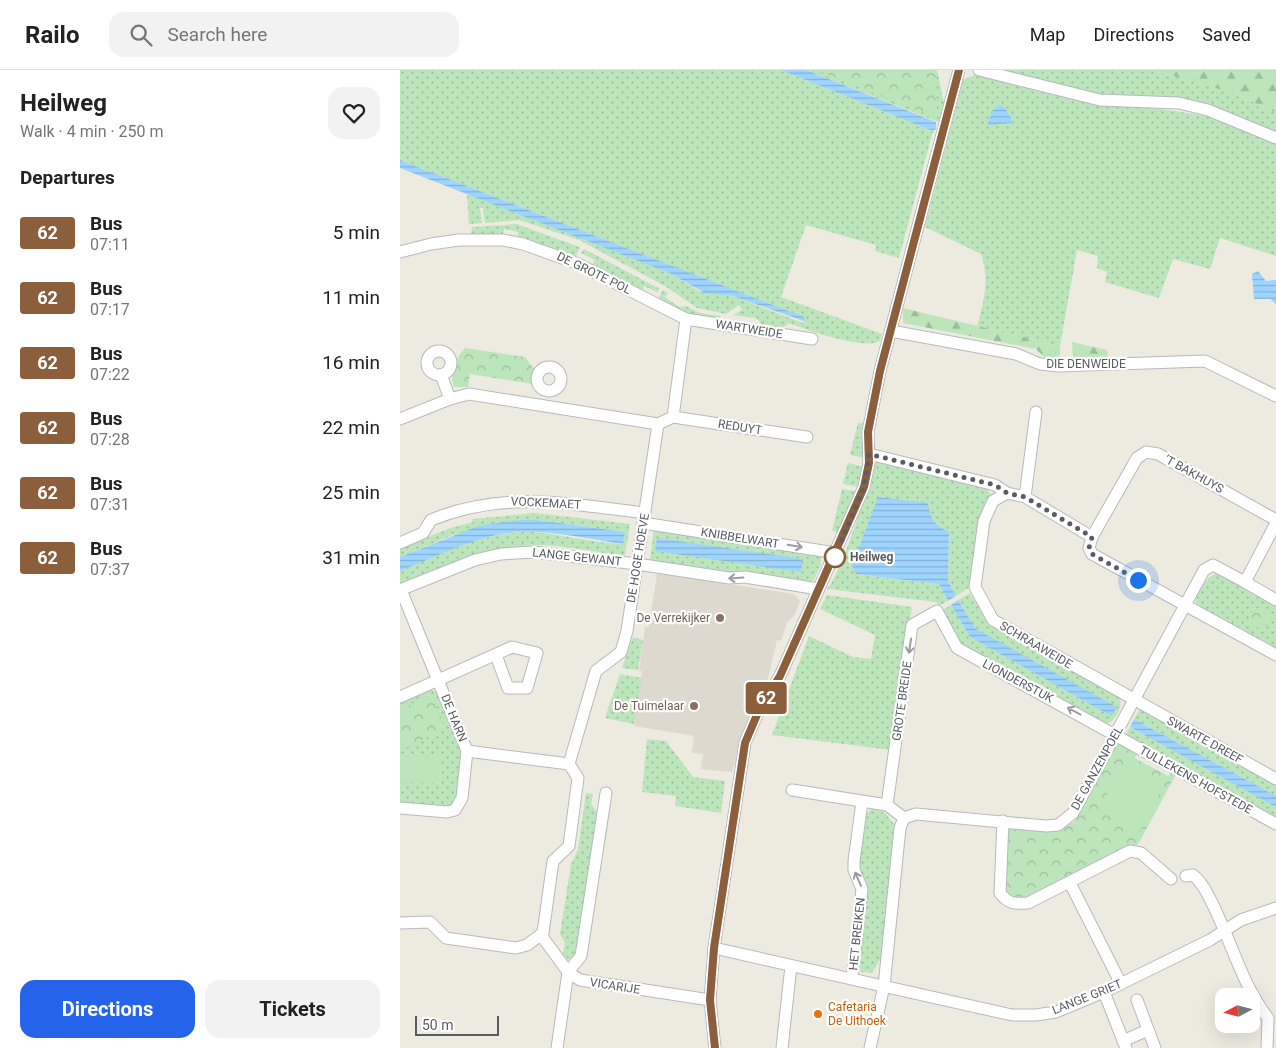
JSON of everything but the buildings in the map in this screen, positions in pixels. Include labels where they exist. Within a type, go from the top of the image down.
[{"type":"street","points":[[715,1048],[710,1000],[714,948],[745,743],[759,710],[780,676],[864,487],[869,454],[868,432],[880,371],[959,70]]},
{"type":"street","points":[[980,70],[1100,100],[1179,103],[1208,110],[1276,138]]},
{"type":"street","name":"DE GROTE POL","points":[[400,252],[459,240],[503,240],[523,244],[576,263],[686,319]]},
{"type":"street","points":[[400,419],[450,399],[469,394],[658,424],[673,417],[686,319]]},
{"type":"street","name":"WARTWEIDE","points":[[686,319],[812,339]]},
{"type":"street","name":"DIE DENWEIDE","points":[[891,332],[1016,354],[1040,364],[1058,366],[1205,361],[1276,396]]},
{"type":"street","points":[[441,375],[450,399]]},
{"type":"street","points":[[546,406],[548,391]]},
{"type":"street","points":[[1025,497],[1036,412]]},
{"type":"street","name":"REDUYT","points":[[673,417],[807,437]]},
{"type":"street","name":"DE HOGE HOEVE","points":[[569,764],[596,671],[621,652],[627,631],[658,424]]},
{"type":"street","name":"'T BAKHUYS","points":[[1092,537],[1137,458],[1146,452],[1158,454],[1276,521]]},
{"type":"street","points":[[869,454],[995,485],[1007,493],[1025,497],[1092,537],[1089,548],[1092,554],[1276,655]]},
{"type":"street","name":"SCHRAAWEIDE","points":[[1007,493],[993,501],[984,521],[975,587],[993,620],[1134,700]]},
{"type":"street","name":"VOCKEMAET","points":[[400,543],[423,534],[431,520],[468,507],[488,503],[536,500],[644,518]]},
{"type":"street","name":"KNIBBELWART","points":[[644,518],[836,553]]},
{"type":"street","points":[[1276,521],[1245,582],[1276,600]]},
{"type":"street","name":"LANGE GEWANT","points":[[400,590],[475,560],[510,553],[548,552],[729,578],[745,577],[818,589]]},
{"type":"street","name":"DE GANZENPOEL","points":[[904,818],[916,814],[1046,826],[1058,825],[1073,814],[1204,570],[1213,565],[1245,582]]},
{"type":"street","name":"DE HARN","points":[[400,590],[466,751],[569,764]]},
{"type":"street","name":"LIONDERSTUK","points":[[937,611],[957,648],[1116,735]]},
{"type":"street","name":"GROTE BREIDE","points":[[888,805],[912,626],[937,611]]},
{"type":"street","points":[[400,698],[496,655]]},
{"type":"street","name":"SWARTE DREEF","points":[[1134,700],[1276,779]]},
{"type":"street","name":"TULLEKENS HOFSTEDE","points":[[1116,735],[1276,824]]},
{"type":"street","points":[[400,808],[447,812],[455,810],[462,798],[466,751]]},
{"type":"street","points":[[400,923],[430,922],[446,938],[516,948],[527,945],[541,935],[553,861],[569,846],[578,778],[569,764]]},
{"type":"street","points":[[792,790],[888,805],[904,818],[900,828],[884,986],[870,1048]]},
{"type":"street","points":[[557,1048],[568,972],[581,956],[606,794]]},
{"type":"street","name":"HET BREIKEN","points":[[852,978],[862,889],[854,870],[862,802]]},
{"type":"street","points":[[1003,821],[1000,893],[1006,900],[1014,904],[1028,903],[1070,883],[1122,851],[1141,853],[1171,879]]},
{"type":"street","points":[[1186,876],[1193,874],[1200,881],[1226,930],[1255,1001],[1268,1018],[1267,1048]]},
{"type":"street","points":[[1070,883],[1121,984]]},
{"type":"street","name":"LANGE GRIET","points":[[714,948],[1012,1015],[1036,1015],[1056,1012],[1104,992],[1210,940],[1241,920],[1276,908]]},
{"type":"street","points":[[541,935],[568,972]]},
{"type":"street","points":[[782,1048],[791,966]]},
{"type":"street","name":"VICARIJE","points":[[568,972],[580,980],[710,1000]]},
{"type":"street","points":[[1104,992],[1124,1044],[1148,1030]]},
{"type":"street","points":[[1137,1000],[1155,1048]]},
{"type":"shaded area","points":[[657,573],[794,594],[800,601],[795,614],[787,623],[781,641],[777,640],[768,679],[758,686],[732,772],[701,769],[703,754],[692,753],[694,736],[634,726],[642,671],[639,671],[645,627],[649,627]]},
{"type":"green space","points":[[400,70],[781,70],[933,131],[899,258],[875,251],[876,245],[806,225],[781,297],[882,334],[880,341],[861,343],[849,341],[789,323],[780,330],[764,327],[756,318],[733,315],[742,310],[739,305],[726,314],[697,308],[665,286],[579,240],[519,220],[485,223],[483,208],[480,208],[482,223],[469,224],[467,194],[669,273],[699,291],[733,296],[803,323],[806,322],[803,317],[400,160]]},
{"type":"green space","points":[[806,70],[937,70],[944,103],[941,123]]},
{"type":"green space","points":[[816,70],[936,70],[937,118]]},
{"type":"green space","points":[[997,70],[1152,70],[1237,94],[1276,113],[1276,134],[1225,115],[1089,95]]},
{"type":"green space","points":[[1152,70],[1276,70],[1276,113],[1237,94]]},
{"type":"green space","points":[[985,74],[1149,107],[1206,116],[1276,144],[1276,256],[1220,238],[1210,269],[1173,259],[1159,298],[1105,282],[1107,272],[1097,268],[1098,256],[1077,250],[1060,346],[977,327],[986,282],[981,254],[925,227],[963,80],[974,75]],"holes":[[[1005,108],[1013,123],[987,124]]]},
{"type":"green space","points":[[517,224],[580,248],[574,259],[518,240],[518,232],[504,229],[502,237],[471,235],[472,227]]},
{"type":"green space","points":[[584,249],[660,289],[658,292],[644,286],[641,293],[591,267],[595,260],[581,253]]},
{"type":"green space","points":[[663,290],[668,293],[665,297],[679,307],[686,306],[700,313],[721,316],[716,320],[695,317],[657,301]]},
{"type":"green space","points":[[903,308],[1060,346],[1060,359],[1045,358],[1036,349],[903,323]]},
{"type":"green space","points":[[1072,342],[1107,350],[1108,357],[1073,359]]},
{"type":"green space","points":[[465,348],[525,357],[534,369],[533,384],[470,374],[468,387],[454,387],[452,377],[454,366]]},
{"type":"green space","points":[[858,423],[867,424],[865,458],[850,455]]},
{"type":"green space","points":[[876,461],[987,489],[991,495],[980,518],[970,587],[956,596],[948,581],[949,533],[938,528],[930,516],[852,566],[856,574],[939,584],[948,601],[939,606],[936,602],[827,589],[840,566],[847,548]]},
{"type":"green space","points":[[848,463],[865,467],[859,487],[843,484]]},
{"type":"green space","points":[[842,489],[859,492],[843,533],[832,531]]},
{"type":"green space","points":[[535,513],[630,524],[625,555],[557,546],[518,546],[466,559],[400,584],[400,571],[464,544],[498,535],[532,532],[623,544],[625,532],[538,520],[453,535],[400,557],[400,548],[453,527],[473,522],[472,519]]},
{"type":"green space","points":[[654,529],[818,554],[821,557],[821,564],[814,580],[809,582],[732,575],[650,561]]},
{"type":"green space","points":[[1218,573],[1276,607],[1276,648],[1196,606],[1197,597],[1202,586],[1209,578]]},
{"type":"green space","points":[[970,593],[989,625],[1120,698],[1119,710],[1113,720],[1106,725],[961,645],[941,611],[951,605],[970,637],[1111,716],[976,629],[958,600]]},
{"type":"green space","points":[[827,595],[912,607],[891,750],[772,735],[809,636],[853,657],[871,659],[875,635],[820,609]]},
{"type":"green space","points":[[1260,608],[1267,611],[1270,618],[1267,625],[1260,628],[1253,625],[1250,618],[1253,611]]},
{"type":"green space","points":[[633,637],[643,640],[638,670],[622,668]]},
{"type":"green space","points":[[620,674],[642,678],[634,724],[605,718]]},
{"type":"green space","points":[[427,690],[433,690],[437,694],[462,752],[458,798],[453,806],[400,804],[400,702]]},
{"type":"green space","points":[[432,695],[445,728],[400,751],[400,709]]},
{"type":"green space","points":[[1140,709],[1276,783],[1276,796],[1134,719]]},
{"type":"green space","points":[[1130,727],[1276,806],[1276,819],[1125,736]]},
{"type":"green space","points":[[647,739],[666,741],[693,777],[725,781],[721,813],[675,806],[676,796],[642,792]]},
{"type":"green space","points":[[1119,741],[1139,751],[1135,758],[1168,776],[1171,772],[1176,774],[1140,841],[1136,846],[1038,895],[1017,898],[1008,895],[1005,885],[1009,825],[1065,826],[1074,822]]},
{"type":"green space","points":[[400,757],[442,757],[442,783],[400,783]]},
{"type":"green space","points":[[1122,765],[1163,786],[1140,831],[1099,810]]},
{"type":"green space","points":[[586,793],[593,794],[591,804],[597,812],[576,951],[573,958],[568,959],[563,954],[565,943],[560,934],[571,864],[578,850]]},
{"type":"green space","points":[[873,808],[885,813],[894,824],[881,958],[872,973],[861,972],[857,962],[857,869],[863,817]]},
{"type":"water","points":[[781,70],[806,70],[936,122],[936,129],[933,131]]},
{"type":"water","points":[[999,105],[1005,108],[1014,123],[987,125],[993,110]]},
{"type":"water","points":[[400,160],[804,317],[806,322],[733,296],[705,293],[669,273],[400,168]]},
{"type":"water","points":[[1258,271],[1266,281],[1276,280],[1276,304],[1270,299],[1254,299],[1252,274]]},
{"type":"water","points":[[878,497],[928,503],[934,521],[949,532],[948,581],[956,596],[948,601],[939,584],[856,574],[852,566]]},
{"type":"water","points":[[519,520],[538,520],[625,532],[623,544],[562,534],[516,532],[488,537],[462,545],[400,571],[400,557],[478,526]]},
{"type":"water","points":[[657,538],[803,559],[801,572],[655,551]]},
{"type":"water","points":[[958,600],[976,629],[1117,707],[1111,716],[970,637],[951,605]]},
{"type":"water","points":[[1134,719],[1276,796],[1276,807],[1130,727]]},
{"type":"bus line","name":"62","points":[[715,1048],[710,1000],[714,948],[745,743],[759,710],[780,676],[864,487],[869,463],[868,432],[880,371],[959,70]]},
{"type":"place","name":"Heilweg","points":[[835,557]]},
{"type":"place","name":"De Verrekijker","points":[[720,618]]},
{"type":"place","name":"De Tuimelaar","points":[[694,706]]},
{"type":"place","name":"Cafetaria De Uithoek","points":[[818,1014]]},
{"type":"route","points":[[835,557],[864,487],[869,454],[995,485],[1007,493],[1025,497],[1092,537],[1089,548],[1092,554],[1138,580]]}]
